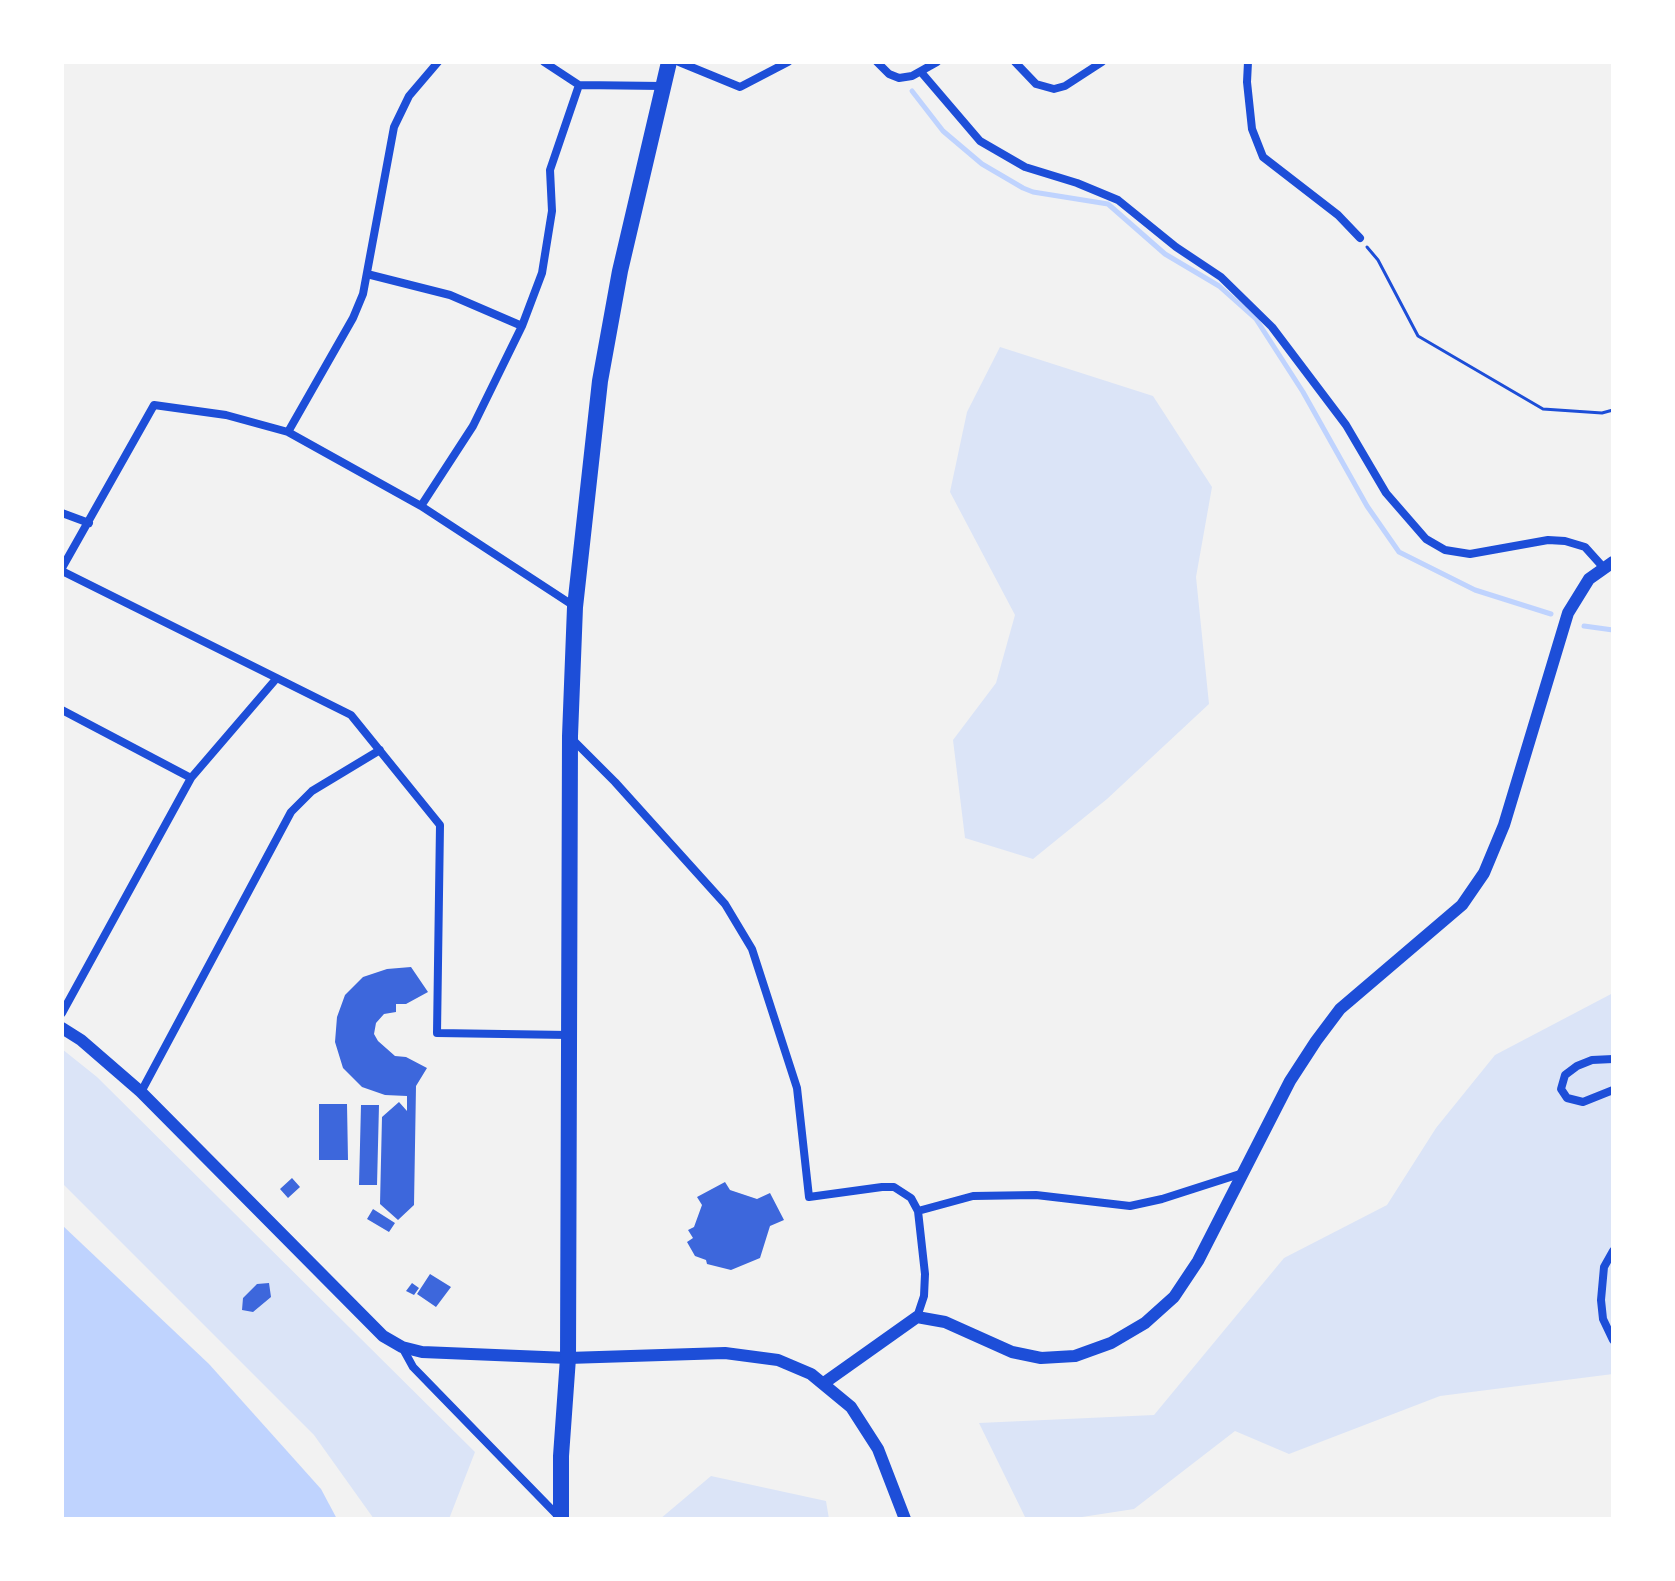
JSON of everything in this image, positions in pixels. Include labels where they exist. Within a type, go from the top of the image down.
[{"type":"highway","points":[[561,1519],[561,1456],[568,1358],[570,736],[575,607],[600,381],[620,271],[669,62]]},
{"type":"street","points":[[288,432],[353,318],[363,294],[394,127],[409,96],[438,62]]},
{"type":"street","points":[[544,62],[579,85],[662,86]]},
{"type":"street","points":[[679,62],[740,87],[788,62]]},
{"type":"street","points":[[877,62],[889,74],[899,78],[921,72],[937,62]]},
{"type":"street","points":[[1015,62],[1036,84],[1054,89],[1065,86],[1102,62]]},
{"type":"street","points":[[1248,62],[1252,129],[1263,157],[1338,215],[1360,238]]},
{"type":"street","points":[[917,1317],[945,1322],[1012,1352],[1041,1358],[1075,1356],[1111,1343],[1145,1323],[1174,1297],[1198,1261],[1290,1081],[1340,1009],[1462,905],[1484,873],[1504,825],[1568,613],[1589,579],[1608,564],[1585,547],[1565,541],[1548,540],[1470,554],[1445,550],[1426,539],[1386,493],[1346,425],[1272,327],[1221,277],[1176,247],[1118,200],[1025,167],[980,141],[921,72]]},
{"type":"street","points":[[421,506],[473,426],[522,326],[542,273],[552,211],[550,170],[579,85]]},
{"type":"street","points":[[367,274],[450,295],[522,326]]},
{"type":"street","points":[[569,1035],[437,1033],[440,825],[351,715],[62,570],[154,405],[226,415],[288,432],[421,506],[575,607]]},
{"type":"street","points":[[62,513],[89,523]]},
{"type":"street","points":[[62,1013],[191,778],[276,679]]},
{"type":"street","points":[[62,710],[191,778]]},
{"type":"street","points":[[570,736],[725,904],[752,949],[797,1088],[809,1197],[894,1187],[911,1198],[918,1211],[925,1274],[924,1296],[917,1317],[824,1383]]},
{"type":"street","points":[[141,1092],[291,812],[312,791],[380,750]]},
{"type":"street","points":[[62,1028],[81,1040],[141,1092],[383,1336],[402,1347],[422,1352],[568,1358],[755,1355],[797,1368],[824,1383],[851,1407],[866,1427],[889,1473],[905,1519]]},
{"type":"street","points":[[1613,1059],[1592,1060],[1577,1066],[1565,1075],[1561,1089],[1567,1098],[1583,1102],[1613,1090]]},
{"type":"street","points":[[918,1211],[973,1196],[1036,1195],[1130,1206],[1243,1173]]},
{"type":"street","points":[[1613,1251],[1604,1267],[1601,1300],[1603,1319],[1613,1340]]},
{"type":"street","points":[[402,1347],[413,1367],[561,1519]]},
{"type":"path","points":[[1360,238],[1378,260],[1418,336],[1543,409],[1602,413],[1613,410]]},
{"type":"shaded area","points":[[1000,347],[1153,396],[1212,487],[1196,577],[1209,704],[1107,799],[1033,859],[965,838],[953,740],[996,683],[1015,615],[950,492],[967,412]]},
{"type":"shaded area","points":[[1613,993],[1613,1374],[1440,1396],[1289,1454],[1235,1431],[1134,1509],[1069,1519],[1026,1519],[979,1423],[1154,1415],[1284,1258],[1387,1205],[1436,1128],[1495,1055]]},
{"type":"shaded area","points":[[62,1049],[97,1077],[475,1452],[449,1519],[374,1519],[314,1435],[62,1183]]},
{"type":"shaded area","points":[[711,1476],[826,1501],[829,1519],[660,1519]]},
{"type":"water","points":[[62,1225],[209,1364],[321,1489],[337,1519],[62,1519]]},
{"type":"building","points":[[411,967],[428,992],[406,1004],[396,1004],[396,1012],[384,1014],[376,1023],[374,1034],[395,1056],[406,1057],[427,1068],[416,1086],[414,1205],[398,1220],[380,1204],[382,1117],[399,1102],[407,1111],[407,1096],[385,1095],[362,1087],[343,1068],[335,1042],[337,1017],[345,995],[363,977],[387,969]]},
{"type":"building","points":[[319,1104],[347,1104],[348,1160],[319,1160]]},
{"type":"building","points":[[361,1105],[379,1105],[377,1185],[359,1185]]},
{"type":"building","points":[[292,1178],[300,1187],[288,1198],[280,1189]]},
{"type":"building","points":[[725,1182],[730,1190],[757,1199],[770,1193],[784,1220],[770,1226],[760,1258],[731,1270],[707,1264],[706,1260],[695,1256],[687,1242],[693,1238],[688,1230],[694,1227],[702,1205],[697,1197]]},
{"type":"building","points":[[373,1209],[395,1223],[389,1232],[367,1219]]},
{"type":"building","points":[[430,1274],[451,1287],[436,1307],[417,1294]]},
{"type":"building","points":[[269,1283],[271,1297],[253,1312],[242,1310],[243,1298],[257,1284]]},
{"type":"building","points":[[412,1283],[419,1288],[414,1295],[406,1291]]},
{"type":"waterway","points":[[912,91],[943,131],[982,164],[1033,192],[1108,204],[1165,254],[1219,286],[1256,319],[1303,392],[1367,506],[1399,552],[1475,590],[1551,614]]},
{"type":"waterway","points":[[1584,626],[1613,630]]}]
